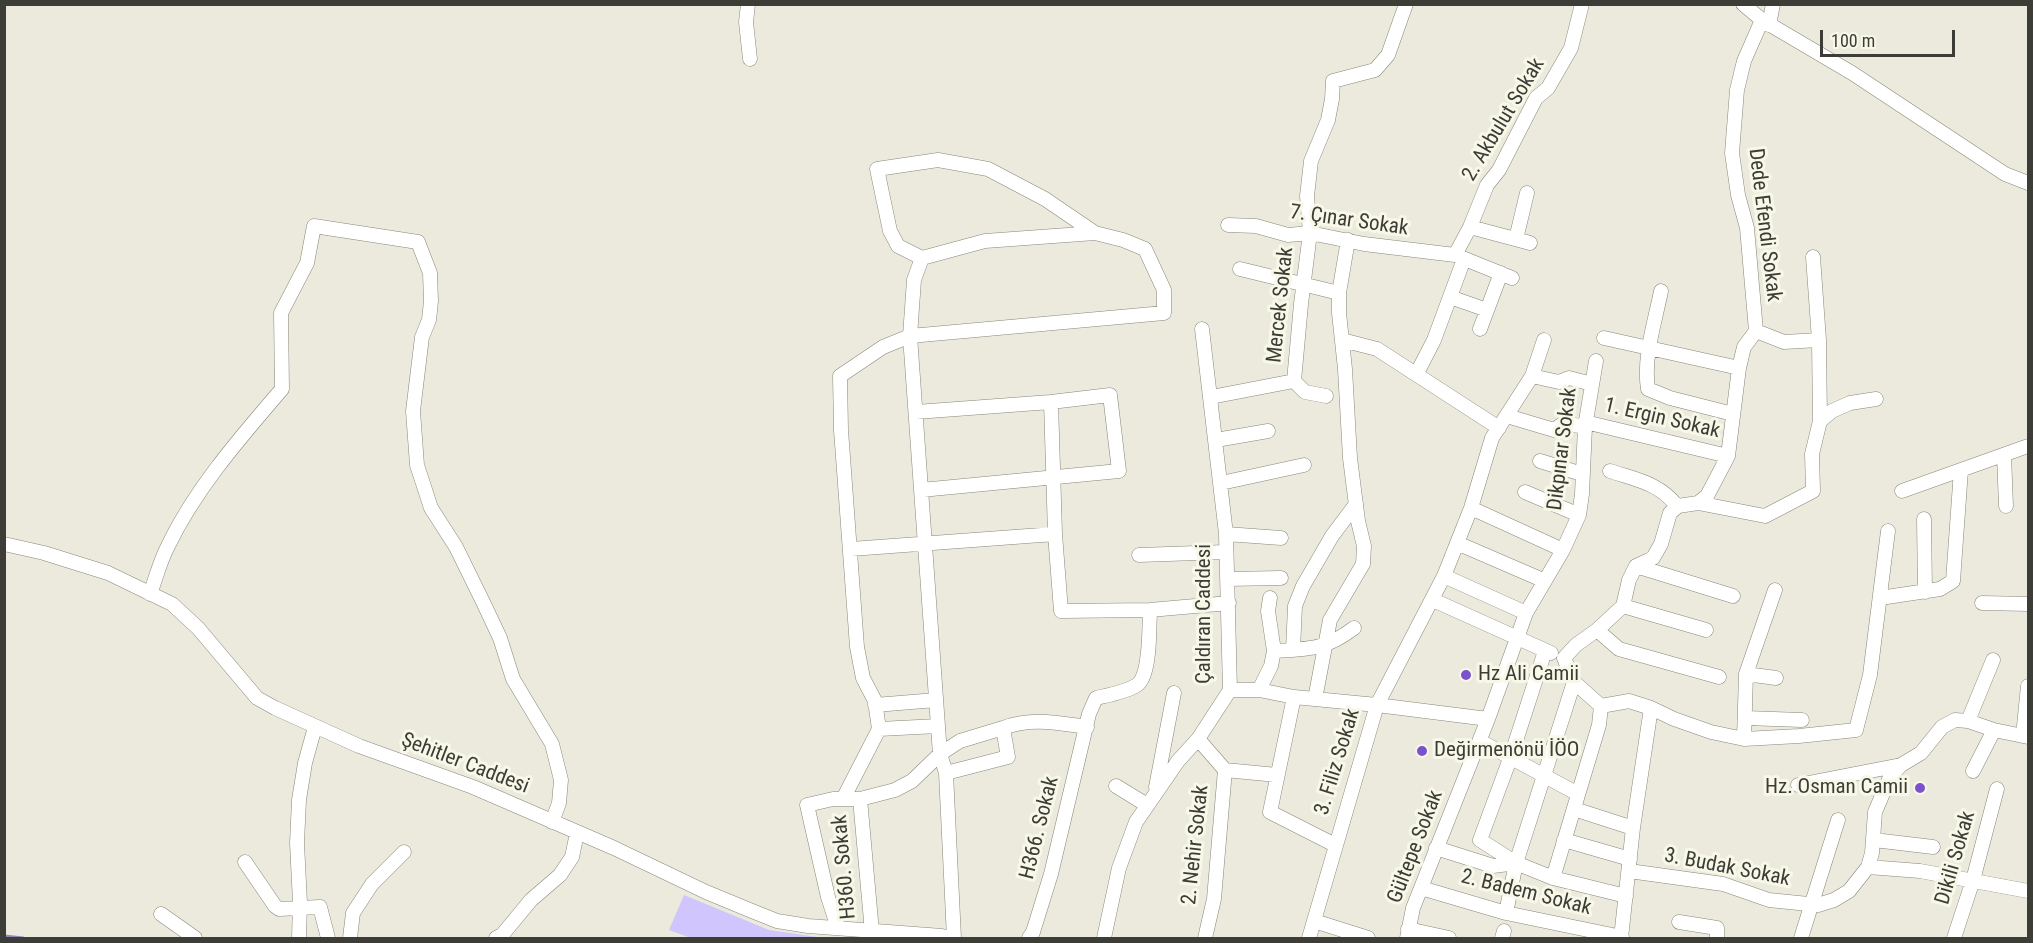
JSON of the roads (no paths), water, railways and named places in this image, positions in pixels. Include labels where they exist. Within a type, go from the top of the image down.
[{"type":"street","points":[[748,4],[746,22],[750,60]]},
{"type":"street","name":"Mercek Sokak","points":[[1294,381],[1310,233],[1307,196],[1311,161],[1328,120],[1333,81],[1375,70],[1388,55],[1406,4]]},
{"type":"street","name":"2. Akbulut Sokak","points":[[1460,257],[1487,185],[1499,170],[1536,98],[1548,88],[1571,48],[1582,4]]},
{"type":"street","points":[[1743,4],[1765,23],[1852,73],[2005,174],[2028,183]]},
{"type":"street","name":"Dede Efendi Sokak","points":[[1698,503],[1707,496],[1728,456],[1739,368],[1744,347],[1756,332],[1747,228],[1738,195],[1732,153],[1737,90],[1744,61],[1773,4]]},
{"type":"street","points":[[843,799],[879,729],[875,705],[863,678],[857,647],[841,430],[840,376],[883,347],[910,336],[1164,313],[1164,290],[1145,249],[1095,232],[1045,199],[988,169],[938,160],[877,169],[890,231],[898,246],[922,258],[985,241],[1095,232]]},
{"type":"street","points":[[1516,239],[1527,193]]},
{"type":"street","name":"7. Çınar Sokak","points":[[1228,225],[1257,226],[1288,235],[1310,233],[1460,257],[1507,275],[1487,310]]},
{"type":"street","points":[[150,594],[166,548],[183,516],[233,447],[282,389],[281,313],[307,263],[314,226],[418,242],[430,273],[431,301],[429,320],[422,337],[413,411],[417,465],[431,508],[456,547],[483,602],[500,638],[513,678],[552,744],[561,780],[559,803],[552,822]]},
{"type":"street","points":[[1470,227],[1530,243]]},
{"type":"street","points":[[1315,699],[1330,620],[1363,564],[1364,546],[1350,458],[1339,313],[1339,293],[1348,240]]},
{"type":"street","points":[[1416,373],[1434,340],[1450,297],[1460,257]]},
{"type":"street","points":[[1564,658],[1576,645],[1597,630],[1623,606],[1629,580],[1636,566],[1653,558],[1661,544],[1670,513],[1677,506],[1698,503],[1765,516],[1813,491],[1812,454],[1820,421],[1819,340],[1813,257]]},
{"type":"street","points":[[922,258],[914,280],[910,336],[940,754],[946,773],[953,939]]},
{"type":"street","points":[[1240,268],[1339,293]]},
{"type":"street","points":[[1661,291],[1646,377],[1648,389],[1670,398],[1733,414]]},
{"type":"street","points":[[1450,297],[1487,310],[1480,329]]},
{"type":"street","name":"Çaldıran Caddesi","points":[[1104,939],[1119,868],[1136,822],[1230,690],[1226,534],[1202,329]]},
{"type":"street","points":[[1756,332],[1784,342],[1819,340]]},
{"type":"street","points":[[1605,338],[1739,368]]},
{"type":"street","points":[[1342,340],[1377,349],[1499,428]]},
{"type":"street","points":[[1230,690],[1259,690],[1294,697],[1377,705],[1444,576],[1471,508],[1487,449],[1532,376],[1544,340]]},
{"type":"street","name":"Dikpınar Sokak","points":[[1517,637],[1526,613],[1563,550],[1579,515],[1585,425],[1596,361]]},
{"type":"street","points":[[1532,376],[1559,382],[1569,378],[1592,384]]},
{"type":"street","points":[[1211,397],[1294,381],[1305,392],[1326,396]]},
{"type":"street","points":[[916,412],[1051,402],[1110,394],[1119,471],[921,490]]},
{"type":"street","points":[[1820,421],[1832,411],[1850,403],[1876,399]]},
{"type":"street","points":[[1051,402],[1054,534],[1060,611],[1150,610],[1229,603]]},
{"type":"street","name":"1. Ergin Sokak","points":[[1508,416],[1554,429],[1564,423],[1585,425],[1728,456]]},
{"type":"street","points":[[1216,440],[1268,430]]},
{"type":"street","points":[[1902,491],[2028,447]]},
{"type":"street","points":[[2004,455],[2007,506]]},
{"type":"street","points":[[1540,461],[1582,474]]},
{"type":"street","points":[[1221,483],[1304,465]]},
{"type":"street","points":[[1880,598],[1940,589],[1953,581],[1961,470]]},
{"type":"street","points":[[1610,471],[1654,486],[1667,493],[1677,506]]},
{"type":"street","points":[[1525,492],[1579,515]]},
{"type":"street","points":[[1293,650],[1295,606],[1303,586],[1332,536],[1356,504]]},
{"type":"street","points":[[1471,508],[1563,550]]},
{"type":"street","points":[[1924,519],[1925,592]]},
{"type":"street","points":[[1601,706],[1629,701],[1651,708],[1674,720],[1711,732],[1744,739],[1856,730],[1870,675],[1888,531]]},
{"type":"street","points":[[851,549],[1054,534]]},
{"type":"street","points":[[1226,534],[1281,538]]},
{"type":"street","points":[[1457,543],[1545,581]]},
{"type":"street","name":"Şehitler Caddesi","points":[[4,544],[44,553],[108,573],[172,604],[198,628],[257,698],[315,727],[359,746],[472,787],[615,848],[706,892],[777,921],[808,927],[942,936],[953,939]]},
{"type":"street","points":[[1139,555],[1226,552]]},
{"type":"street","points":[[1636,566],[1733,596]]},
{"type":"street","points":[[1444,576],[1526,613]]},
{"type":"street","points":[[1227,579],[1281,578]]},
{"type":"street","points":[[1744,739],[1746,674],[1775,590]]},
{"type":"street","points":[[1259,690],[1271,666],[1274,651],[1268,611],[1270,598]]},
{"type":"street","points":[[1433,600],[1564,658],[1574,682],[1601,706]]},
{"type":"street","points":[[1983,603],[2028,604]]},
{"type":"street","points":[[1623,606],[1706,630]]},
{"type":"street","name":"H366. Sokak","points":[[1029,939],[1051,874],[1089,714],[1096,698],[1138,684],[1146,672],[1150,610]]},
{"type":"street","points":[[1274,651],[1316,648],[1337,641],[1354,628]]},
{"type":"street","points":[[1597,630],[1619,649],[1719,677]]},
{"type":"street","name":"Gültepe Sokak","points":[[1408,934],[1413,908],[1480,741],[1517,637]]},
{"type":"street","points":[[1545,651],[1480,840],[1516,862],[1553,878],[1626,896]]},
{"type":"street","points":[[1961,721],[1993,660]]},
{"type":"street","points":[[1746,674],[1776,678]]},
{"type":"street","points":[[1506,913],[1516,862],[1574,682]]},
{"type":"street","points":[[1116,786],[1151,800],[1174,693]]},
{"type":"street","points":[[1815,905],[1834,900],[1849,891],[1868,867],[1874,840],[1875,812],[1890,777],[1901,765],[1921,753],[1942,727],[1961,721],[2026,736],[2028,693]]},
{"type":"street","points":[[1294,697],[1270,812],[1335,845]]},
{"type":"street","points":[[875,705],[936,699]]},
{"type":"street","name":"3. Filiz Sokak","points":[[1309,939],[1377,705],[1488,720]]},
{"type":"street","points":[[1553,878],[1599,724],[1601,706]]},
{"type":"street","points":[[1622,938],[1633,828],[1651,708]]},
{"type":"street","points":[[1745,718],[1802,720]]},
{"type":"street","points":[[838,928],[828,897],[807,805],[833,799],[860,799],[895,790],[912,781],[940,754],[960,741],[1017,723],[1033,721],[1087,727]]},
{"type":"street","points":[[879,729],[938,726]]},
{"type":"street","points":[[299,939],[297,843],[299,800],[305,763],[315,727]]},
{"type":"street","points":[[946,773],[1008,757],[1003,728]]},
{"type":"street","points":[[1973,771],[1994,730]]},
{"type":"street","points":[[1197,739],[1225,770]]},
{"type":"street","points":[[1480,741],[1578,794]]},
{"type":"street","points":[[1798,785],[1901,765]]},
{"type":"street","name":"2. Nehir Sokak","points":[[1205,939],[1214,899],[1225,770],[1277,775]]},
{"type":"street","name":"Dikili Sokak","points":[[1954,939],[1973,880],[1997,789]]},
{"type":"street","name":"H360. Sokak","points":[[860,799],[872,932]]},
{"type":"street","points":[[1574,809],[1633,828]]},
{"type":"street","points":[[1801,939],[1815,905],[1838,820]]},
{"type":"street","points":[[496,939],[531,900],[560,875],[572,856],[578,833]]},
{"type":"street","name":"3. Budak Sokak","points":[[1564,840],[1630,865],[1723,884],[1769,900],[1815,905]]},
{"type":"street","points":[[1874,840],[1933,847]]},
{"type":"street","points":[[1436,848],[1493,866],[1516,862]]},
{"type":"street","points":[[350,939],[353,913],[372,884],[404,852]]},
{"type":"street","points":[[245,862],[275,906],[286,910],[320,907],[328,939]]},
{"type":"street","points":[[1868,867],[1920,871],[2028,891]]},
{"type":"street","name":"2. Badem Sokak","points":[[1421,888],[1506,913],[1622,938]]},
{"type":"street","points":[[161,914],[195,939]]},
{"type":"street","points":[[1314,921],[1368,939]]},
{"type":"street","points":[[1679,922],[1717,933]]},
{"type":"street","points":[[1408,934],[1449,939]]},
{"type":"waterway","points":[[4,936],[23,938]]},
{"type":"place","name":"Hz Ali Camii","points":[[1466,675]]},
{"type":"place","name":"Değirmenönü İÖO","points":[[1422,751]]},
{"type":"place","name":"Hz. Osman Camii","points":[[1920,788]]}]
